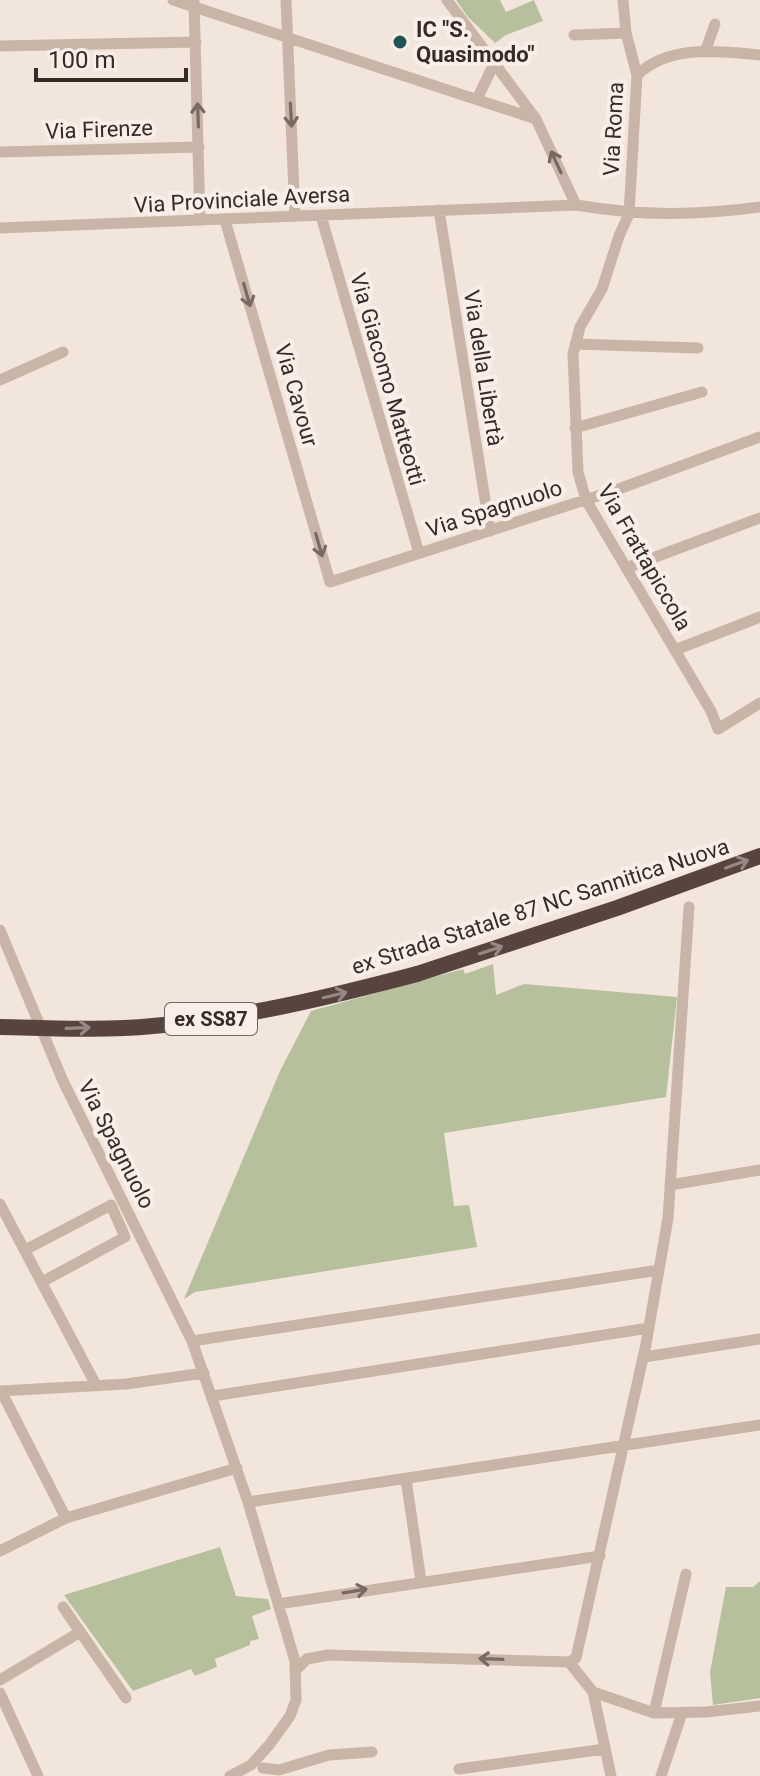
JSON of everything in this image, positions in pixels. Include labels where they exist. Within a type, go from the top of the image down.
[{"type":"highway","name":"ex Strada Statale 87 NC Sannitica Nuova","points":[[0,1027],[65,1029],[166,1024],[242,1015],[332,996],[417,974],[617,908],[760,856]]},
{"type":"street","points":[[173,0],[194,3],[536,119]]},
{"type":"street","points":[[286,0],[295,217]]},
{"type":"street","points":[[447,0],[536,119],[576,205]]},
{"type":"street","name":"Via Roma","points":[[623,0],[626,33],[637,75],[629,214]]},
{"type":"street","points":[[194,3],[200,221]]},
{"type":"street","points":[[705,52],[715,24]]},
{"type":"street","points":[[574,35],[626,33]]},
{"type":"street","points":[[0,46],[196,42]]},
{"type":"street","points":[[637,75],[660,58],[688,52],[760,55]]},
{"type":"street","points":[[477,99],[494,64]]},
{"type":"street","name":"Via Firenze","points":[[0,152],[199,147]]},
{"type":"street","name":"Via Provinciale Aversa","points":[[0,228],[576,205],[629,214],[693,214],[760,207]]},
{"type":"street","name":"Via della Libertà","points":[[439,210],[490,531]]},
{"type":"street","name":"Via Frattapiccola","points":[[629,214],[602,289],[580,327],[575,344],[572,377],[578,472],[586,500],[711,711],[718,729],[760,703]]},
{"type":"street","name":"Via Giacomo Matteotti","points":[[321,216],[419,553]]},
{"type":"street","name":"Via Cavour","points":[[225,220],[330,582]]},
{"type":"street","points":[[575,344],[698,348]]},
{"type":"street","points":[[0,380],[63,352]]},
{"type":"street","points":[[575,428],[702,392]]},
{"type":"street","name":"Via Spagnuolo","points":[[330,582],[586,500],[760,437]]},
{"type":"street","points":[[626,568],[760,518]]},
{"type":"street","points":[[675,650],[760,617]]},
{"type":"street","points":[[263,1768],[270,1744],[290,1716],[296,1700],[296,1670],[315,1656],[358,1654],[569,1662],[576,1658],[644,1357],[668,1218],[689,907]]},
{"type":"street","name":"Via Spagnuolo","points":[[0,930],[63,1081],[192,1341],[248,1502],[296,1670]]},
{"type":"street","points":[[670,1185],[760,1170]]},
{"type":"street","points":[[0,1204],[4,1221],[25,1250],[96,1385]]},
{"type":"street","points":[[25,1250],[111,1205],[125,1237],[42,1282]]},
{"type":"street","points":[[192,1341],[659,1270]]},
{"type":"street","points":[[213,1396],[649,1328]]},
{"type":"street","points":[[644,1357],[760,1339]]},
{"type":"street","points":[[66,1518],[0,1391],[96,1385],[204,1373]]},
{"type":"street","points":[[248,1502],[760,1425]]},
{"type":"street","points":[[0,1551],[66,1518],[237,1468]]},
{"type":"street","points":[[406,1479],[421,1581]]},
{"type":"street","points":[[278,1604],[600,1556]]},
{"type":"street","points":[[654,1713],[686,1574]]},
{"type":"street","points":[[63,1607],[126,1698]]},
{"type":"street","points":[[0,1680],[80,1632]]},
{"type":"street","points":[[569,1662],[593,1692],[611,1776]]},
{"type":"street","points":[[593,1692],[654,1713],[760,1706]]},
{"type":"street","points":[[0,1693],[38,1776]]},
{"type":"street","points":[[661,1776],[682,1713]]},
{"type":"street","points":[[459,1769],[605,1749]]},
{"type":"street","points":[[230,1776],[263,1768],[279,1770],[349,1751],[372,1752]]},
{"type":"green space","points":[[456,0],[500,0],[506,12],[534,0],[543,21],[506,35],[495,43],[468,17]]},
{"type":"green space","points":[[493,964],[496,995],[524,984],[677,997],[666,1097],[444,1133],[454,1206],[469,1205],[477,1247],[195,1292],[184,1299],[280,1071],[311,1011],[463,969],[465,974]]},
{"type":"green space","points":[[220,1547],[236,1596],[268,1599],[271,1609],[252,1616],[259,1639],[215,1659],[217,1667],[195,1676],[191,1669],[133,1691],[64,1595]]},
{"type":"green space","points":[[760,1581],[760,1698],[713,1705],[710,1672],[726,1587],[753,1587]]},
{"type":"place","name":"IC \"S. Quasimodo\"","points":[[400,42]]}]
